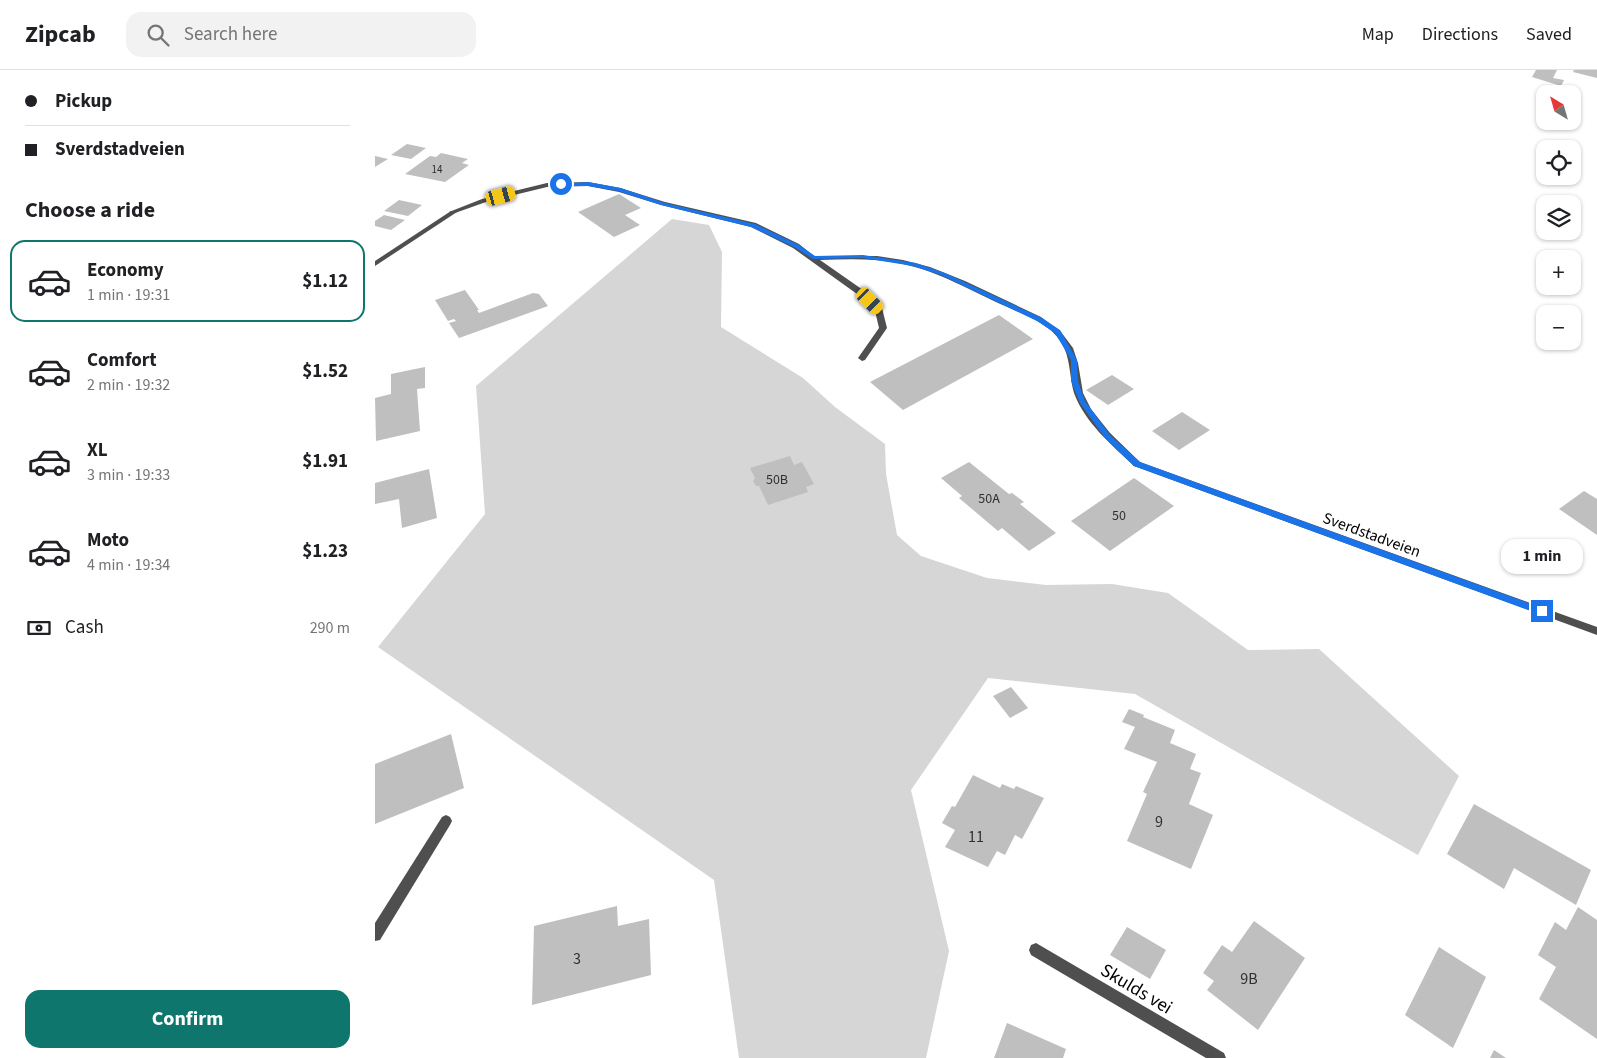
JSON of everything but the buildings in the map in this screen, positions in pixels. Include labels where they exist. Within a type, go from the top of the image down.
[{"type":"street","points":[[375,264],[453,212],[484,200],[547,184],[588,184],[619,190],[663,204],[753,225],[797,246],[860,292],[879,310],[883,328],[862,358]]},
{"type":"street","name":"Sverdstadveien","points":[[813,258],[863,256],[914,264],[943,274],[1040,320],[1058,332],[1066,342],[1074,360],[1075,381],[1082,401],[1108,436],[1137,464],[1597,632]]},
{"type":"street","points":[[375,935],[446,821]]},
{"type":"street","name":"Skulds vei","points":[[1036,950],[1219,1058]]},
{"type":"shaded area","points":[[672,219],[709,225],[722,252],[721,327],[803,378],[835,407],[885,444],[886,474],[897,535],[921,556],[987,578],[1046,585],[1112,584],[1168,593],[1248,650],[1319,649],[1459,776],[1418,855],[1135,694],[988,678],[911,790],[949,951],[926,1058],[739,1058],[714,880],[378,647],[485,514],[476,386]]},
{"type":"route","points":[[561,184],[588,184],[619,190],[663,204],[753,225],[797,246],[813,258],[863,256],[914,264],[943,274],[1040,320],[1058,332],[1066,342],[1074,360],[1075,381],[1082,401],[1108,436],[1137,464],[1542,611]]}]
